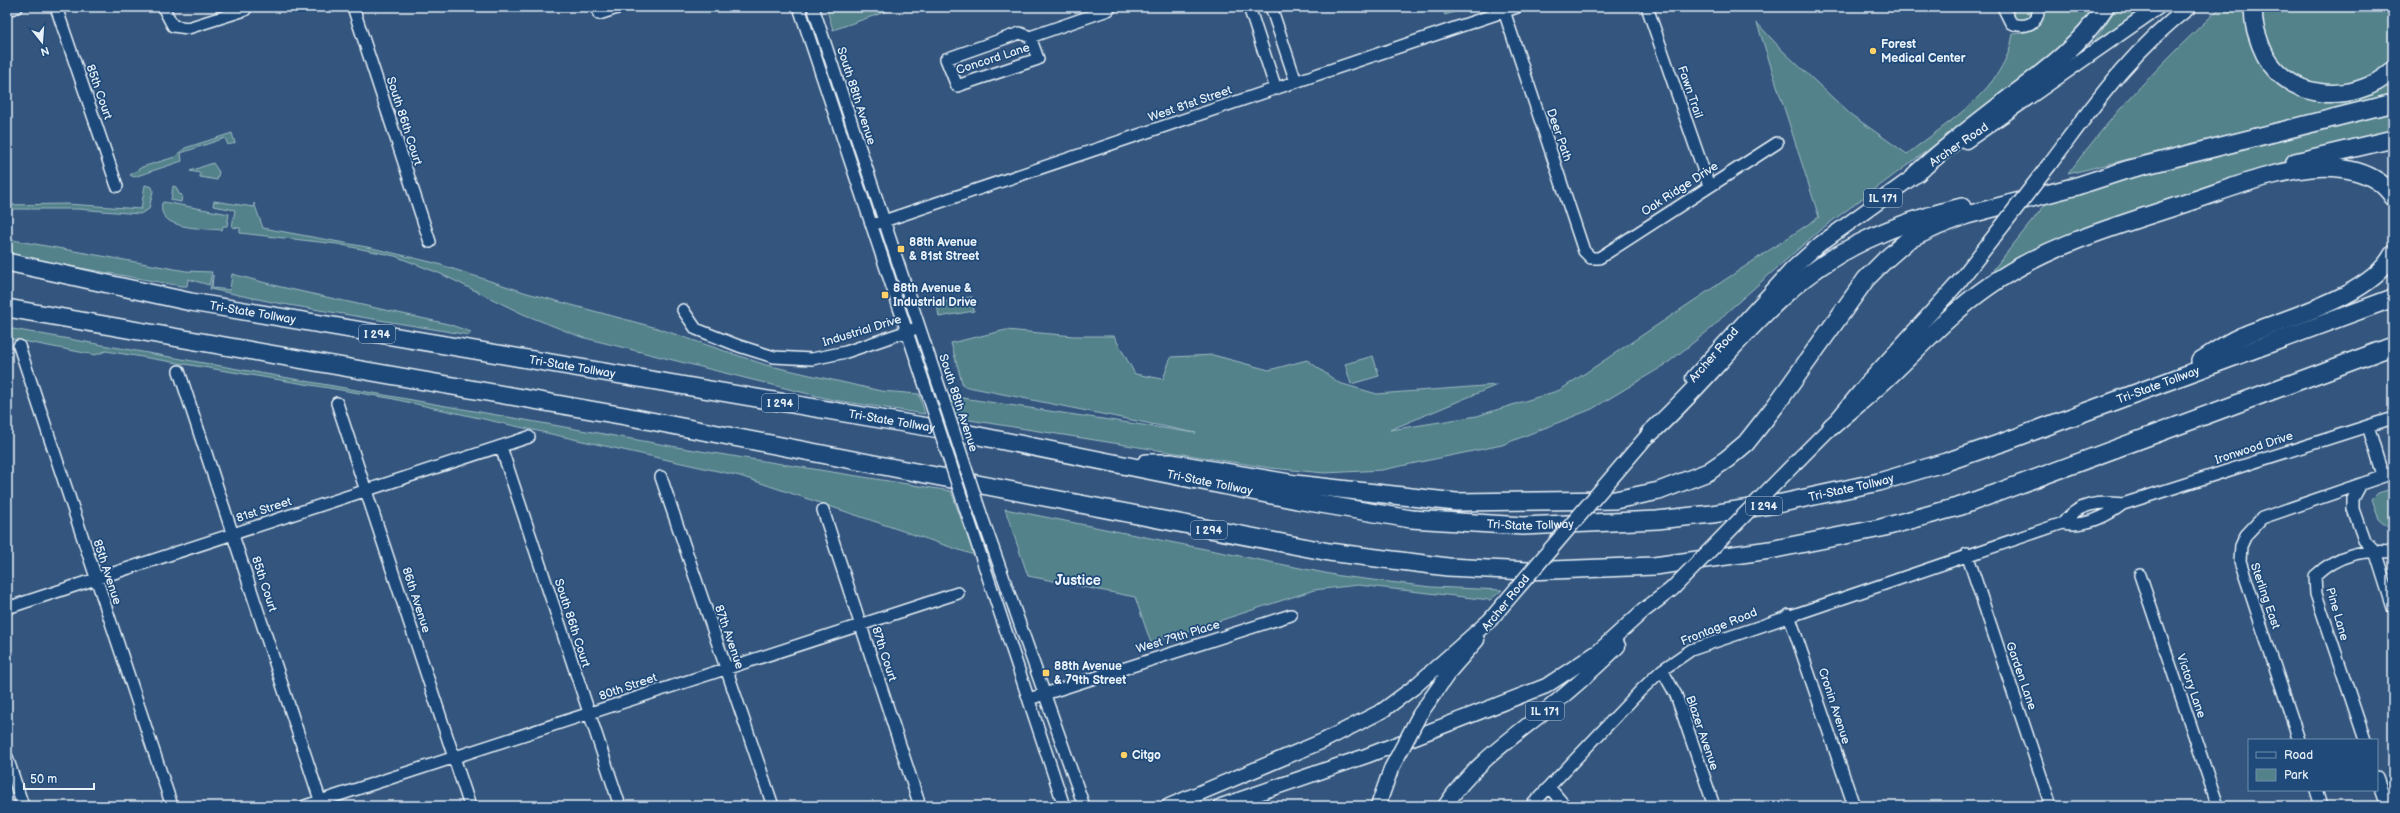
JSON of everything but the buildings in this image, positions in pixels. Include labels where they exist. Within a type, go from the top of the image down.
[{"type":"highway","points":[[1916,174],[1939,152],[2062,57],[2085,35],[2105,7]]},
{"type":"highway","points":[[2254,7],[2255,31],[2265,58],[2277,72],[2302,89],[2324,94],[2345,92],[2366,86],[2393,70]]},
{"type":"highway","points":[[1108,463],[1171,463],[1295,484],[1456,502],[1615,500],[1659,491],[1708,472],[1746,443],[1776,405],[1866,279],[1908,240],[1967,215],[2077,186],[2126,170],[2393,103]]},
{"type":"highway","points":[[1831,427],[1884,380],[1961,307],[1988,286],[2041,256],[2190,197],[2298,161],[2393,139]]},
{"type":"highway","points":[[2133,220],[2255,180],[2312,168],[2339,169],[2368,175],[2386,186],[2393,197]]},
{"type":"highway","points":[[1649,434],[1683,403],[1783,296],[1819,268],[1865,239],[1929,215],[2022,190],[2072,178],[2126,170]]},
{"type":"highway","points":[[2167,381],[2238,338],[2324,304],[2357,288],[2379,273],[2393,254]]},
{"type":"highway","name":"Tri-State Tollway","points":[[7,262],[191,302],[969,434],[1297,500],[1411,519],[1523,526],[1657,520],[1782,503],[1879,482],[1946,462],[2393,298]]},
{"type":"highway","name":"I 294","points":[[7,308],[625,416],[1329,552],[1448,568],[1527,570],[1654,566],[1770,550],[1881,528],[1961,506],[2393,346]]},
{"type":"main road","name":"Archer Road","points":[[1380,804],[1391,769],[1420,714],[1490,620],[1649,434],[1675,400],[1711,358],[1793,268],[1820,244],[1916,174],[1944,157],[2158,7]]},
{"type":"main road","points":[[1221,806],[1366,756],[1546,686],[1599,651],[1645,614],[1672,589],[1831,427],[1867,383],[1958,283],[2049,165],[2118,72],[2166,25],[2189,7]]},
{"type":"main road","name":"IL 171","points":[[1444,806],[1472,772],[1510,737],[1582,680],[1645,614]]},
{"type":"main road","points":[[1169,806],[1323,741],[1382,711],[1413,688],[1490,620]]},
{"type":"street","points":[[7,10],[17,7]]},
{"type":"street","name":"85th Court","points":[[56,7],[117,186]]},
{"type":"street","points":[[163,7],[173,26],[188,28],[245,10]]},
{"type":"street","name":"South 86th Court","points":[[353,7],[430,242]]},
{"type":"street","points":[[599,14],[620,7]]},
{"type":"street","points":[[799,7],[1064,806]]},
{"type":"street","name":"South 88th Avenue","points":[[813,7],[980,511],[1046,692],[1084,806]]},
{"type":"street","name":"Concord Lane","points":[[1030,37],[1038,59],[957,86],[946,58],[1020,33],[1030,37],[1108,10],[1111,7]]},
{"type":"street","points":[[1249,7],[1276,89]]},
{"type":"street","points":[[1270,7],[1296,82]]},
{"type":"street","name":"West 81st Street","points":[[872,225],[1517,7]]},
{"type":"street","name":"Fawn Trail","points":[[1646,7],[1709,186]]},
{"type":"street","points":[[2003,7],[2011,23],[2024,26],[2030,24],[2035,19],[2038,13],[2038,7]]},
{"type":"street","name":"Deer Path","points":[[1504,11],[1584,251],[1591,258],[1599,258]]},
{"type":"street","name":"Oak Ridge Drive","points":[[1599,258],[1777,143]]},
{"type":"street","name":"Industrial Drive","points":[[682,310],[696,329],[774,357],[812,359],[846,352],[919,327]]},
{"type":"street","name":"85th Avenue","points":[[19,346],[172,806]]},
{"type":"street","name":"85th Court","points":[[179,371],[234,534],[321,804]]},
{"type":"street","name":"86th Avenue","points":[[337,403],[470,806]]},
{"type":"street","name":"Ironwood Drive","points":[[1967,554],[2063,523],[2076,525],[2083,523],[2108,515],[2123,504],[2393,418]]},
{"type":"street","points":[[2368,426],[2388,475]]},
{"type":"street","name":"81st Street","points":[[7,608],[529,437]]},
{"type":"street","name":"South 86th Court","points":[[501,447],[588,714],[620,806]]},
{"type":"street","name":"Sterling East","points":[[2299,739],[2240,562],[2241,546],[2246,535],[2262,518],[2388,475]]},
{"type":"street","name":"87th Avenue","points":[[661,477],[773,806]]},
{"type":"street","points":[[2361,484],[2354,499],[2353,509],[2364,540],[2375,551],[2393,608]]},
{"type":"street","name":"87th Court","points":[[823,510],[920,806]]},
{"type":"street","name":"Pine Lane","points":[[2364,739],[2316,594],[2315,576],[2328,564],[2353,554],[2375,551],[2393,552]]},
{"type":"street","name":"Frontage Road","points":[[1531,806],[1662,670],[1691,650],[1967,554]]},
{"type":"street","name":"Garden Lane","points":[[1967,554],[2051,806]]},
{"type":"street","name":"Victory Lane","points":[[2140,575],[2218,806]]},
{"type":"street","name":"80th Street","points":[[306,806],[321,804],[454,757],[958,593]]},
{"type":"street","name":"West 79th Place","points":[[1029,699],[1046,692],[1291,615]]},
{"type":"street","name":"Cronin Avenue","points":[[1789,615],[1854,806]]},
{"type":"street","name":"Blazer Avenue","points":[[1662,670],[1676,695],[1714,806]]},
{"type":"street","points":[[7,757],[23,806]]},
{"type":"street","points":[[2378,780],[2387,806]]},
{"type":"street","points":[[1549,787],[1565,806]]},
{"type":"street","points":[[2316,791],[2322,806]]},
{"type":"green space","points":[[826,7],[899,7],[833,30]]},
{"type":"green space","points":[[1442,7],[1470,7],[1445,15]]},
{"type":"green space","points":[[2010,7],[2033,7],[2034,11],[2029,20],[2016,21]]},
{"type":"green space","points":[[2043,7],[2101,7],[2073,42],[1820,230],[1727,312],[1713,327],[1665,365],[1592,409],[1502,445],[1382,470],[1325,473],[1270,468],[957,418],[949,396],[1196,433],[963,386],[951,343],[1006,330],[1074,336],[1114,336],[1135,374],[1163,379],[1171,357],[1213,355],[1269,370],[1307,360],[1339,383],[1377,394],[1497,385],[1390,430],[1477,416],[1560,390],[1819,217],[1757,23],[1783,51],[1850,114],[1907,154],[1972,103],[1987,88],[1999,71],[2008,54],[2013,34],[2031,30],[2041,24],[2044,14]]},
{"type":"green space","points":[[2117,7],[2146,7],[2091,46]]},
{"type":"green space","points":[[2221,7],[2250,7],[2252,35],[2257,56],[2269,73],[2291,91],[2393,78],[2393,94],[2068,174],[2103,129],[2140,87]]},
{"type":"green space","points":[[2261,7],[2393,7],[2393,62],[2370,77],[2355,83],[2341,87],[2316,86],[2278,65],[2261,32]]},
{"type":"green space","points":[[2393,109],[2393,134],[2302,157],[2212,184],[2130,215],[1997,275],[1993,270],[2048,201],[2274,138]]},
{"type":"green space","points":[[232,133],[235,143],[228,145],[225,138],[181,153],[182,161],[134,177],[130,175],[142,167],[175,157],[185,148]]},
{"type":"green space","points":[[213,163],[219,172],[217,180],[200,177],[200,173],[190,171]]},
{"type":"green space","points":[[145,185],[152,187],[153,191],[149,209],[140,214],[78,209],[7,209],[7,205],[67,204],[141,209]]},
{"type":"green space","points":[[173,186],[176,187],[179,194],[182,195],[181,202],[171,200]]},
{"type":"green space","points":[[214,201],[254,207],[254,203],[263,228],[372,248],[435,263],[527,293],[657,328],[766,365],[881,391],[919,394],[925,414],[833,400],[581,337],[523,314],[441,274],[395,256],[337,244],[240,233],[240,228],[232,227],[235,210],[213,206]]},
{"type":"green space","points":[[164,202],[229,214],[227,226],[223,226],[222,230],[193,228],[173,223],[166,218],[162,212],[162,203]]},
{"type":"green space","points":[[7,239],[186,271],[212,272],[209,285],[188,279],[187,286],[181,286],[7,254]]},
{"type":"green space","points":[[232,274],[281,287],[448,324],[471,332],[469,335],[277,303],[210,289],[213,275],[212,288],[230,290]]},
{"type":"green space","points":[[972,297],[974,311],[939,317],[937,303]]},
{"type":"green space","points":[[7,328],[688,449],[951,491],[974,555],[740,476],[389,398],[106,351],[95,355],[7,338]]},
{"type":"green space","points":[[1373,356],[1379,376],[1351,384],[1345,364]]},
{"type":"green space","points":[[2391,489],[2393,490],[2392,531],[2379,520],[2372,499],[2378,493]]},
{"type":"green space","points":[[1005,509],[1340,576],[1431,587],[1502,590],[1490,600],[1358,585],[1314,590],[1151,643],[1135,597],[1028,576]]},
{"type":"place","name":"Forest Medical Center","points":[[1873,51]]},
{"type":"place","name":"88th Avenue & 81st Street","points":[[901,249]]},
{"type":"place","name":"88th Avenue & Industrial Drive","points":[[885,295]]},
{"type":"place","name":"88th Avenue & 79th Street","points":[[1046,673]]},
{"type":"place","name":"Citgo","points":[[1124,755]]},
{"type":"district","name":"Justice","points":[[1078,580]]}]
